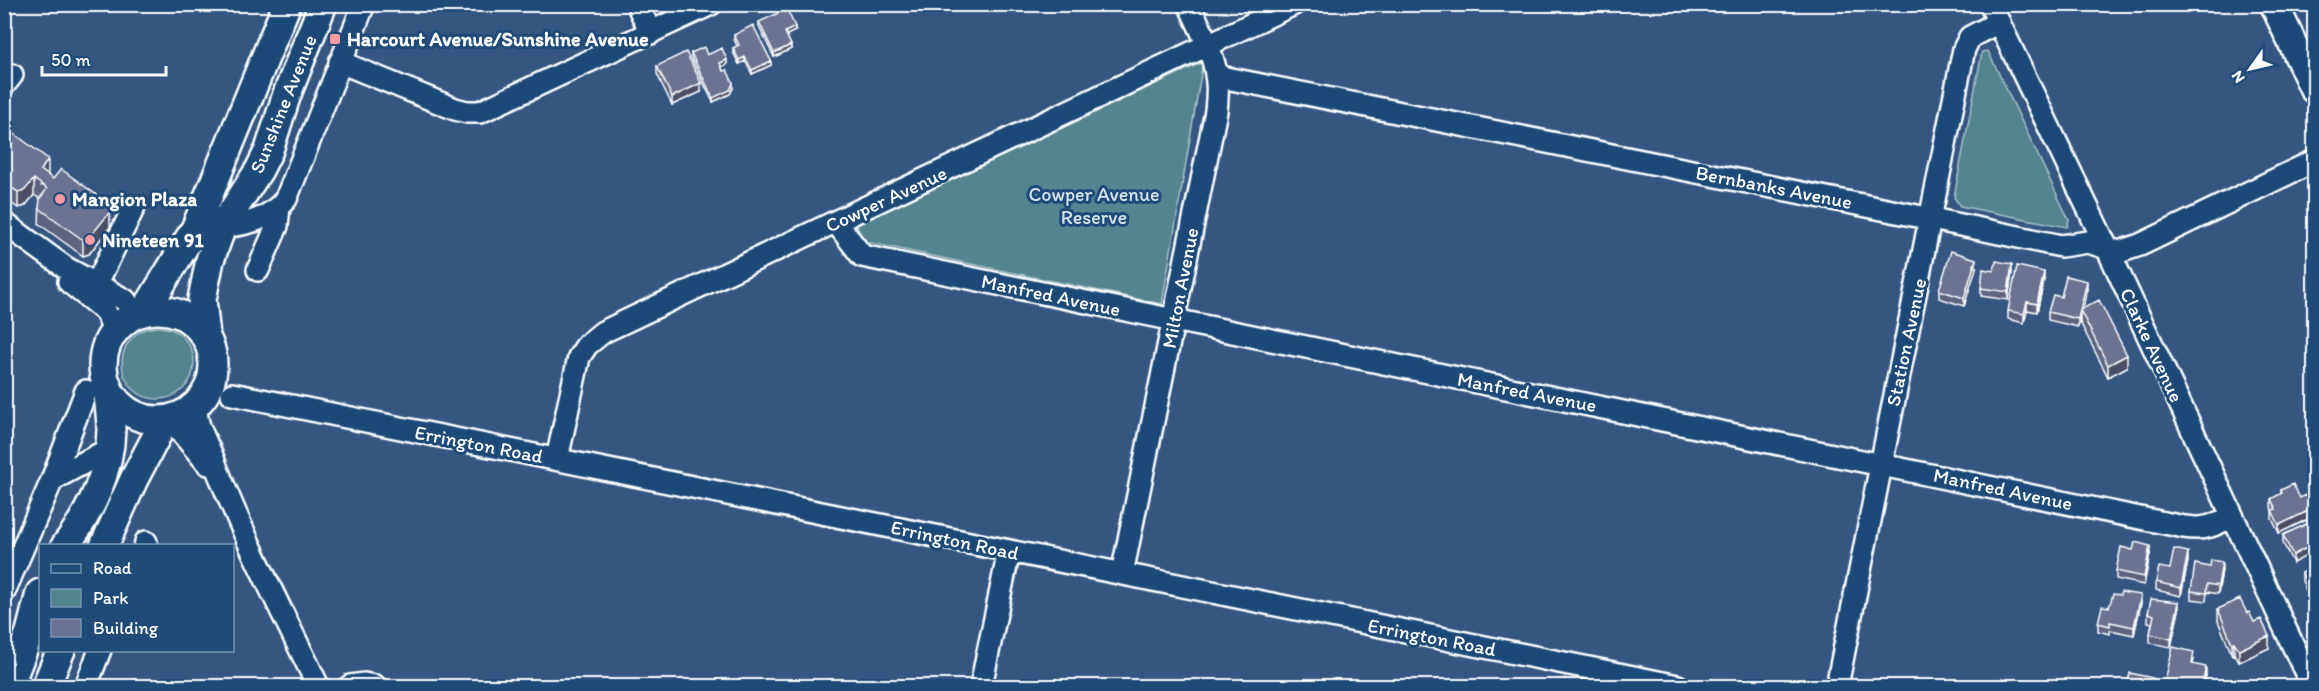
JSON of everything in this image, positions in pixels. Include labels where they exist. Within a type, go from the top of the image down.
[{"type":"main road","name":"Sunshine Avenue","points":[[141,313],[195,229],[287,4]]},
{"type":"main road","name":"Sunshine Avenue","points":[[206,338],[202,313],[203,286],[222,227],[264,161],[287,94],[323,4]]},
{"type":"main road","points":[[2274,4],[2314,89]]},
{"type":"main road","points":[[66,544],[90,505],[104,472],[109,449],[111,414],[96,387],[105,350],[115,331],[141,313],[159,310],[173,312],[186,317],[198,326],[206,338],[213,357],[209,387],[197,404],[185,414],[168,419],[141,417],[129,412],[112,395],[96,387]]},
{"type":"main road","points":[[107,543],[134,479],[168,419]]},
{"type":"main road","points":[[9,687],[30,632],[39,597]]},
{"type":"main road","points":[[46,687],[61,652]]},
{"type":"street","points":[[222,227],[257,221],[279,207],[290,190],[364,4]]},
{"type":"street","points":[[639,4],[651,33]]},
{"type":"street","points":[[340,62],[455,109],[480,112],[711,4]]},
{"type":"street","name":"Milton Avenue","points":[[1122,574],[1216,111],[1216,76],[1208,45],[1189,4]]},
{"type":"street","name":"Cowper Avenue","points":[[557,459],[579,357],[587,345],[603,332],[1294,4]]},
{"type":"street","name":"Station Avenue","points":[[1835,684],[1932,219],[1964,49],[1970,37],[1994,14]]},
{"type":"street","name":"Clarke Avenue","points":[[1994,14],[2108,250],[2312,687]]},
{"type":"street","name":"Bernbanks Avenue","points":[[1216,76],[2061,246],[2088,242],[2119,252],[2140,245],[2314,161]]},
{"type":"street","points":[[96,285],[135,207]]},
{"type":"street","points":[[258,270],[277,226],[279,207]]},
{"type":"street","name":"Manfred Avenue","points":[[836,222],[862,256],[2184,526],[2202,529],[2232,516]]},
{"type":"street","points":[[4,223],[54,260],[125,300],[141,313]]},
{"type":"street","points":[[4,235],[99,305],[111,319],[115,331]]},
{"type":"street","points":[[4,592],[52,480],[96,387]]},
{"type":"street","name":"Errington Road","points":[[232,394],[1678,687]]},
{"type":"street","points":[[197,404],[196,410],[202,432],[221,482],[318,687]]},
{"type":"street","points":[[168,419],[200,453],[221,482]]},
{"type":"street","points":[[52,480],[109,449]]},
{"type":"street","points":[[981,687],[1009,551]]},
{"type":"street","points":[[86,687],[100,652]]},
{"type":"street","points":[[350,687],[364,684],[375,687]]},
{"type":"green space","points":[[1988,51],[2069,220],[2067,227],[1960,206],[1954,197],[1982,52]]},
{"type":"green space","name":"Cowper Avenue Reserve","points":[[1203,62],[1162,304],[861,241],[857,224]]},
{"type":"green space","points":[[165,327],[184,337],[192,349],[194,363],[192,377],[184,389],[172,397],[151,399],[132,389],[124,377],[122,356],[132,337],[144,329]]},
{"type":"building","points":[[787,9],[795,27],[785,32],[791,45],[774,53],[759,22]]},
{"type":"building","points":[[753,25],[771,61],[752,70],[745,57],[739,60],[733,48],[739,45],[734,35]]},
{"type":"building","points":[[704,47],[707,55],[722,48],[727,60],[720,63],[723,71],[727,70],[733,83],[730,90],[713,98],[691,53]]},
{"type":"building","points":[[686,52],[701,83],[672,97],[657,66]]},
{"type":"building","name":"Mangion Plaza","points":[[4,126],[48,159],[41,170],[53,179],[61,169],[109,204],[110,212],[89,238],[83,240],[39,208],[40,198],[47,189],[34,179],[25,190],[18,192],[4,183]]},
{"type":"building","points":[[1951,251],[1976,259],[1964,298],[1939,290]]},
{"type":"building","points":[[1996,261],[2012,264],[2008,292],[1981,288],[1983,269],[1994,271]]},
{"type":"building","points":[[2017,266],[2044,272],[2037,304],[2027,302],[2024,314],[2008,311]]},
{"type":"building","points":[[2066,276],[2087,281],[2078,319],[2048,312],[2053,295],[2061,297]]},
{"type":"building","points":[[2099,300],[2127,355],[2108,365],[2080,310]]},
{"type":"building","points":[[2293,484],[2300,498],[2305,495],[2312,509],[2279,525],[2272,510],[2276,509],[2271,499],[2282,493],[2281,490]]},
{"type":"building","points":[[2314,516],[2314,544],[2293,555],[2283,535],[2311,522],[2309,518]]},
{"type":"building","points":[[2135,542],[2150,546],[2144,577],[2116,571],[2121,547],[2133,550]]},
{"type":"building","points":[[2174,549],[2188,552],[2181,588],[2156,582],[2159,567],[2170,569]]},
{"type":"building","points":[[2211,560],[2222,562],[2218,586],[2207,584],[2206,593],[2191,591],[2195,564],[2210,567]]},
{"type":"building","points":[[2314,567],[2314,592],[2311,594],[2302,573]]},
{"type":"building","points":[[2121,592],[2141,595],[2134,627],[2110,622],[2110,626],[2098,623],[2102,606],[2109,607],[2113,594],[2120,595]]},
{"type":"building","points":[[2151,599],[2179,602],[2171,639],[2150,634],[2154,615],[2148,613]]},
{"type":"building","points":[[2240,599],[2254,622],[2261,619],[2269,636],[2239,650],[2234,642],[2232,643],[2218,609]]},
{"type":"building","points":[[2173,647],[2194,652],[2192,664],[2206,667],[2202,686],[2165,681]]},
{"type":"building","points":[[2130,673],[2153,678],[2152,687],[2127,687]]},
{"type":"place","name":"Harcourt Avenue/Sunshine Avenue","points":[[335,39]]},
{"type":"place","name":"Mangion Plaza","points":[[60,199]]},
{"type":"place","name":"Nineteen 91","points":[[90,240]]}]
